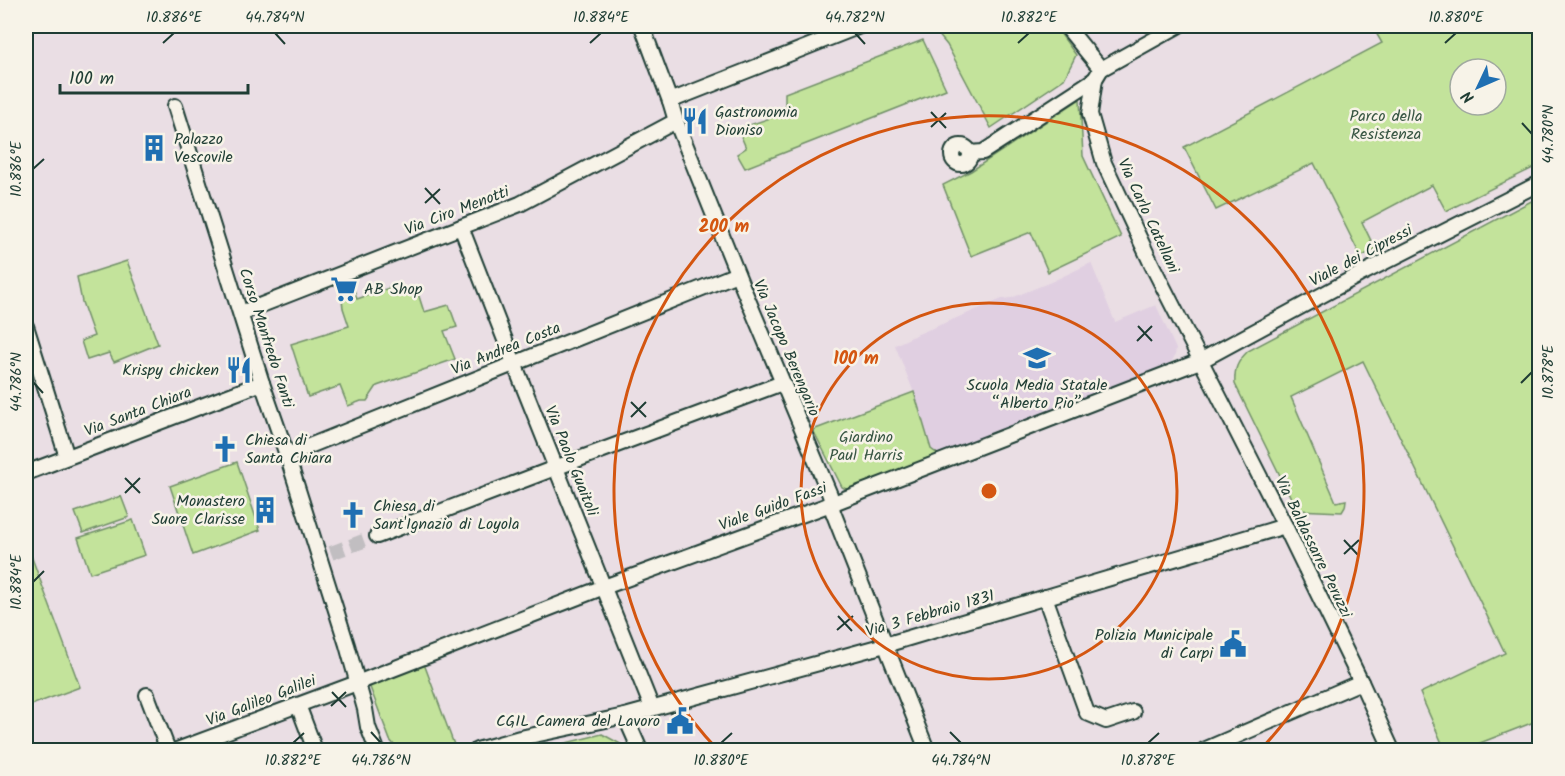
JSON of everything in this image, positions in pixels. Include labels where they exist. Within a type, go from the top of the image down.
[{"type":"street","name":"Via Jacopo Berengario","points":[[642,26],[676,121],[737,274],[830,495],[831,504],[927,750]]},
{"type":"street","points":[[670,101],[860,26]]},
{"type":"street","points":[[1066,26],[1098,74]]},
{"type":"street","points":[[970,153],[983,152],[1098,74],[1178,26]]},
{"type":"street","name":"Via Carlo Catellani","points":[[1098,74],[1090,114],[1104,163],[1200,361]]},
{"type":"street","name":"Corso Manfredo Fanti","points":[[175,106],[262,383],[325,556],[365,709]]},
{"type":"street","name":"Via Ciro Menotti","points":[[240,313],[520,204],[676,121]]},
{"type":"street","name":"Viale dei Cipressi","points":[[1200,361],[1359,275],[1539,183]]},
{"type":"street","name":"Via Paolo Guaitoli","points":[[461,226],[652,708]]},
{"type":"street","name":"Via Andrea Costa","points":[[287,455],[737,274]]},
{"type":"street","points":[[26,326],[67,457]]},
{"type":"street","name":"Viale Guido Fassi","points":[[357,683],[604,587],[831,504],[1200,361]]},
{"type":"street","name":"Via Baldassarre Peruzzi","points":[[1200,361],[1285,526],[1392,750]]},
{"type":"street","name":"Via Santa Chiara","points":[[26,473],[262,383]]},
{"type":"street","points":[[377,536],[782,383]]},
{"type":"street","name":"Via 3 Febbraio 1831","points":[[477,750],[520,738],[625,716],[885,645],[1285,526]]},
{"type":"street","points":[[1045,597],[1087,713],[1106,721],[1133,712]]},
{"type":"street","points":[[1204,750],[1361,682]]},
{"type":"street","name":"Via Galileo Galilei","points":[[177,750],[357,683]]},
{"type":"street","points":[[147,695],[168,750]]},
{"type":"street","points":[[298,705],[315,750]]},
{"type":"street","points":[[364,750],[368,727],[365,709]]},
{"type":"street","points":[[365,709],[382,749]]},
{"type":"street","points":[[625,716],[640,750]]},
{"type":"street","points":[[368,727],[382,749]]},
{"type":"shaded area","name":"Scuola Media Statale “Alberto Pio”","points":[[1091,263],[1115,322],[1156,305],[1176,349],[1172,361],[1168,365],[939,455],[934,452],[895,345],[1002,299],[1011,298],[1051,282]]},
{"type":"green space","points":[[958,26],[1055,26],[1076,55],[1064,79],[991,128],[947,45],[938,34]]},
{"type":"green space","name":"Parco della Resistenza","points":[[1372,26],[1539,26],[1539,165],[1446,211],[1432,185],[1362,222],[1375,249],[1361,257],[1314,163],[1216,210],[1184,147],[1382,43]]},
{"type":"green space","points":[[923,40],[946,89],[745,168],[737,154],[746,148],[738,129],[785,113],[785,93]]},
{"type":"green space","points":[[1080,99],[1083,156],[1121,237],[1048,272],[1031,232],[971,256],[943,185],[971,171]]},
{"type":"green space","points":[[1539,197],[1539,720],[1462,750],[1445,750],[1420,693],[1505,653],[1363,361],[1291,397],[1336,502],[1346,500],[1342,512],[1297,510],[1235,384],[1235,374],[1239,362],[1248,351]]},
{"type":"green space","points":[[127,261],[158,344],[114,362],[109,353],[87,360],[81,341],[94,336],[82,302],[77,277]]},
{"type":"green space","points":[[398,285],[402,292],[416,287],[424,312],[449,305],[457,327],[444,331],[455,359],[377,386],[367,401],[348,406],[340,386],[308,397],[291,344],[349,326],[341,292],[344,297],[348,296],[347,292],[354,289],[357,299]]},
{"type":"green space","name":"Giardino Paul Harris","points":[[914,392],[931,449],[939,455],[851,489],[842,487],[813,430]]},
{"type":"green space","points":[[237,462],[260,530],[193,555],[170,486]]},
{"type":"green space","points":[[121,496],[129,517],[83,533],[75,512]]},
{"type":"green space","points":[[133,520],[145,555],[90,573],[78,538]]},
{"type":"green space","points":[[26,542],[80,687],[26,707]]},
{"type":"green space","points":[[423,661],[456,750],[398,750],[390,740],[368,682]]},
{"type":"green space","points":[[602,734],[629,750],[538,750]]},
{"type":"tunnel","points":[[331,553],[377,536]]},
{"type":"place","name":"Gastronomia Dioniso","points":[[695,121]]},
{"type":"place","name":"Palazzo Vescovile","points":[[154,148]]},
{"type":"place","name":"AB Shop","points":[[344,289]]},
{"type":"place","name":"Scuola Media Statale “Alberto Pio”","points":[[1037,358]]},
{"type":"place","name":"Krispy chicken","points":[[239,370]]},
{"type":"place","name":"Chiesa di Santa Chiara","points":[[225,449]]},
{"type":"place","name":"Monastero Suore Clarisse","points":[[265,510]]},
{"type":"place","name":"Chiesa di Sant'Ignazio di Loyola","points":[[353,515]]},
{"type":"place","name":"Polizia Municipale di Carpi","points":[[1233,644]]},
{"type":"place","name":"CGIL Camera del Lavoro","points":[[680,721]]}]
